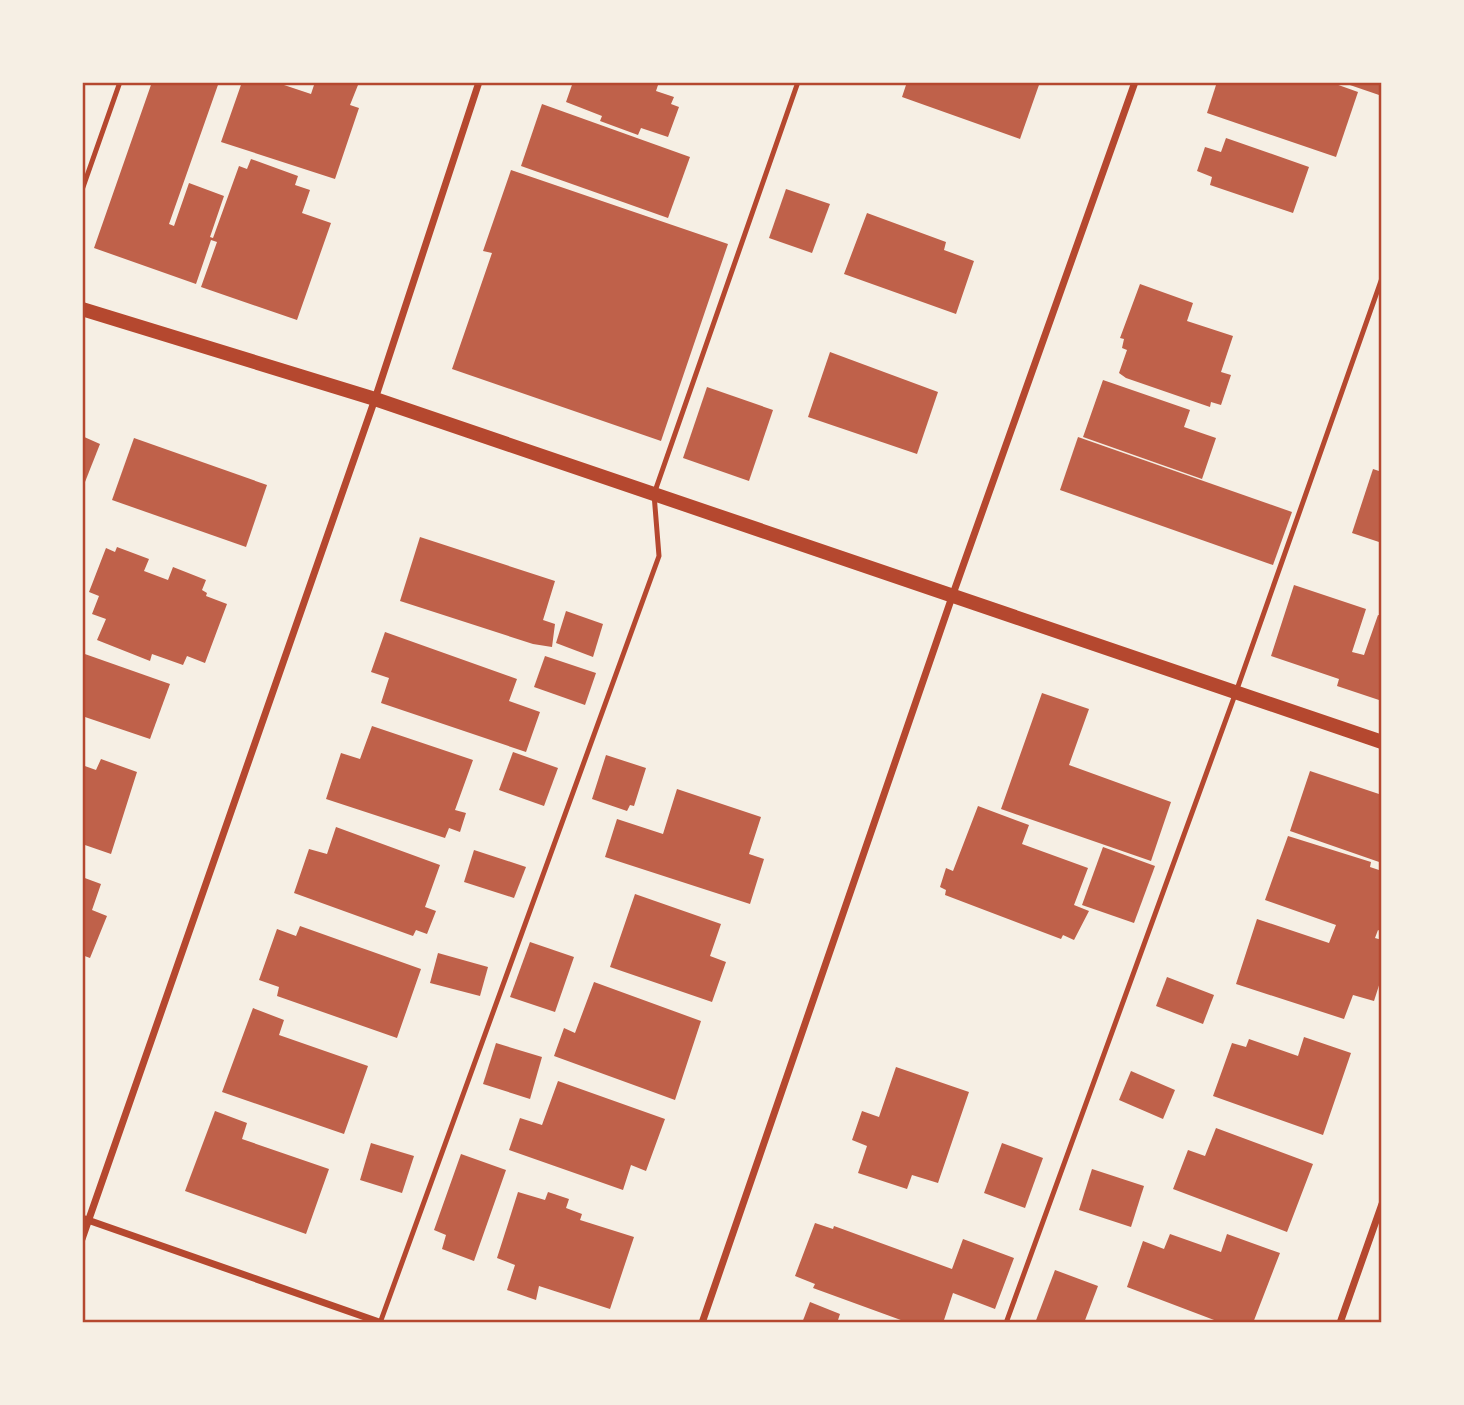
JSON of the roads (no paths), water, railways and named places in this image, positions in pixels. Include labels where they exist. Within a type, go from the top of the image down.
[{"type":"main road","points":[[82,309],[375,399],[1382,742]]},
{"type":"street","points":[[82,1239],[86,1219],[375,399],[479,82]]},
{"type":"street","points":[[702,1323],[953,594],[1135,82]]},
{"type":"street","points":[[1340,1323],[1382,1204]]},
{"type":"street","points":[[86,1219],[381,1323]]},
{"type":"lane","points":[[82,190],[120,82]]},
{"type":"lane","points":[[381,1323],[659,556],[654,494],[798,82]]},
{"type":"lane","points":[[1006,1323],[1236,692],[1382,278]]}]
